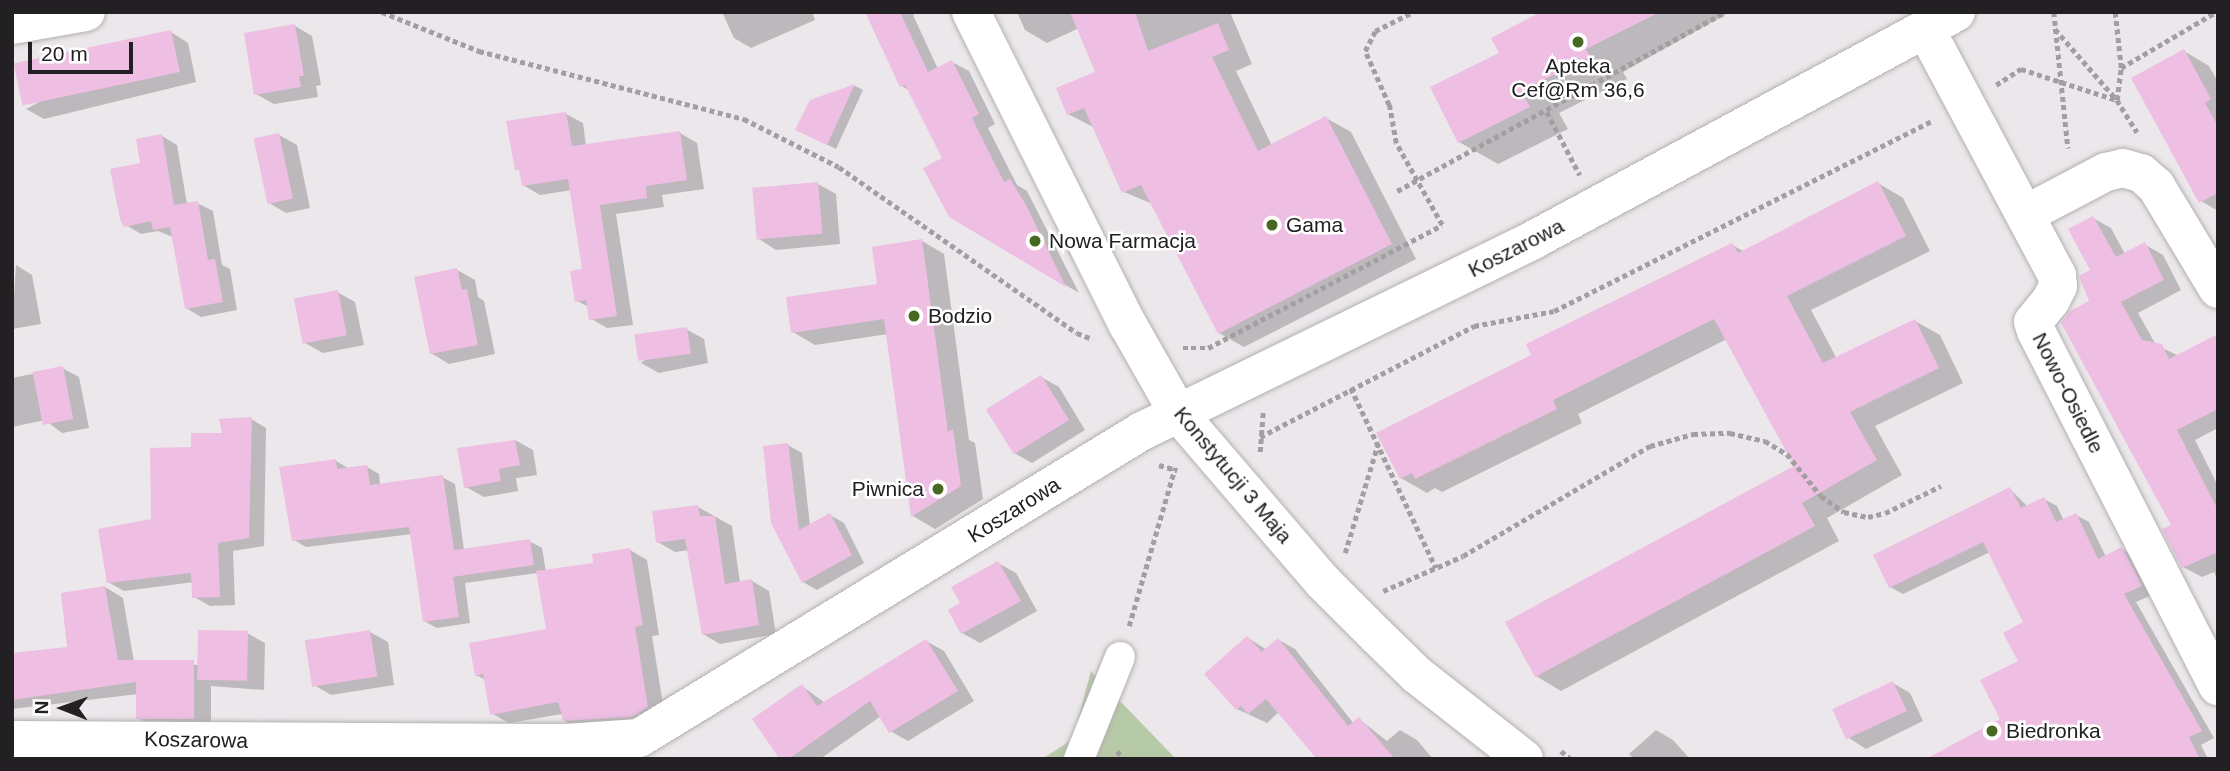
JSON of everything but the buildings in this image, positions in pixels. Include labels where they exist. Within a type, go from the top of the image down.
[{"type":"street","points":[[12,25],[86,12]]},
{"type":"street","name":"Konstytucji 3 Maja","points":[[971,12],[1128,325],[1178,413],[1356,614],[1417,675],[1524,759]]},
{"type":"street","name":"Koszarowa","points":[[12,740],[565,743],[639,738],[1178,413],[1596,207],[1941,21]]},
{"type":"street","name":"Nowo-Osiedle","points":[[1941,21],[1967,103],[2026,214],[2058,286],[2033,322],[2036,331],[2218,686]]},
{"type":"street","points":[[2026,214],[2106,172],[2123,168],[2141,173],[2156,186],[2218,289]]},
{"type":"street","points":[[1079,759],[1119,657]]},
{"type":"path","points":[[382,12],[479,51],[744,119],[839,167],[1077,333],[1098,340],[1092,328]]},
{"type":"path","points":[[1231,337],[1442,225],[1396,143],[1389,105],[1366,51],[1374,31],[1413,12]]},
{"type":"path","points":[[1397,191],[1547,112],[1725,12]]},
{"type":"path","points":[[2054,12],[2067,148]]},
{"type":"path","points":[[1260,437],[1351,387],[1474,326],[1554,311],[1967,103],[2021,69],[2117,100],[2121,68],[2115,12]]},
{"type":"path","points":[[2121,68],[2216,12]]},
{"type":"path","points":[[1547,112],[1596,207]]},
{"type":"path","points":[[1351,387],[1436,568]]},
{"type":"path","points":[[1356,614],[1378,593],[1436,568],[1650,446],[1693,434],[1730,433],[1765,441],[1787,454],[1821,496],[1844,512],[1868,517],[1885,513],[1941,486]]},
{"type":"path","points":[[1344,557],[1378,444]]},
{"type":"path","points":[[1152,464],[1175,468],[1182,474]]},
{"type":"path","points":[[1119,657],[1175,468]]},
{"type":"green space","points":[[1091,671],[1176,759],[1042,759],[1073,739]]},
{"type":"place","name":"Apteka Cef@Rm 36,6","points":[[1578,42]]},
{"type":"place","name":"Gama","points":[[1272,225]]},
{"type":"place","name":"Nowa Farmacja","points":[[1035,241]]},
{"type":"place","name":"Bodzio","points":[[914,316]]},
{"type":"place","name":"Piwnica","points":[[938,489]]},
{"type":"place","name":"Biedronka","points":[[1992,731]]}]
